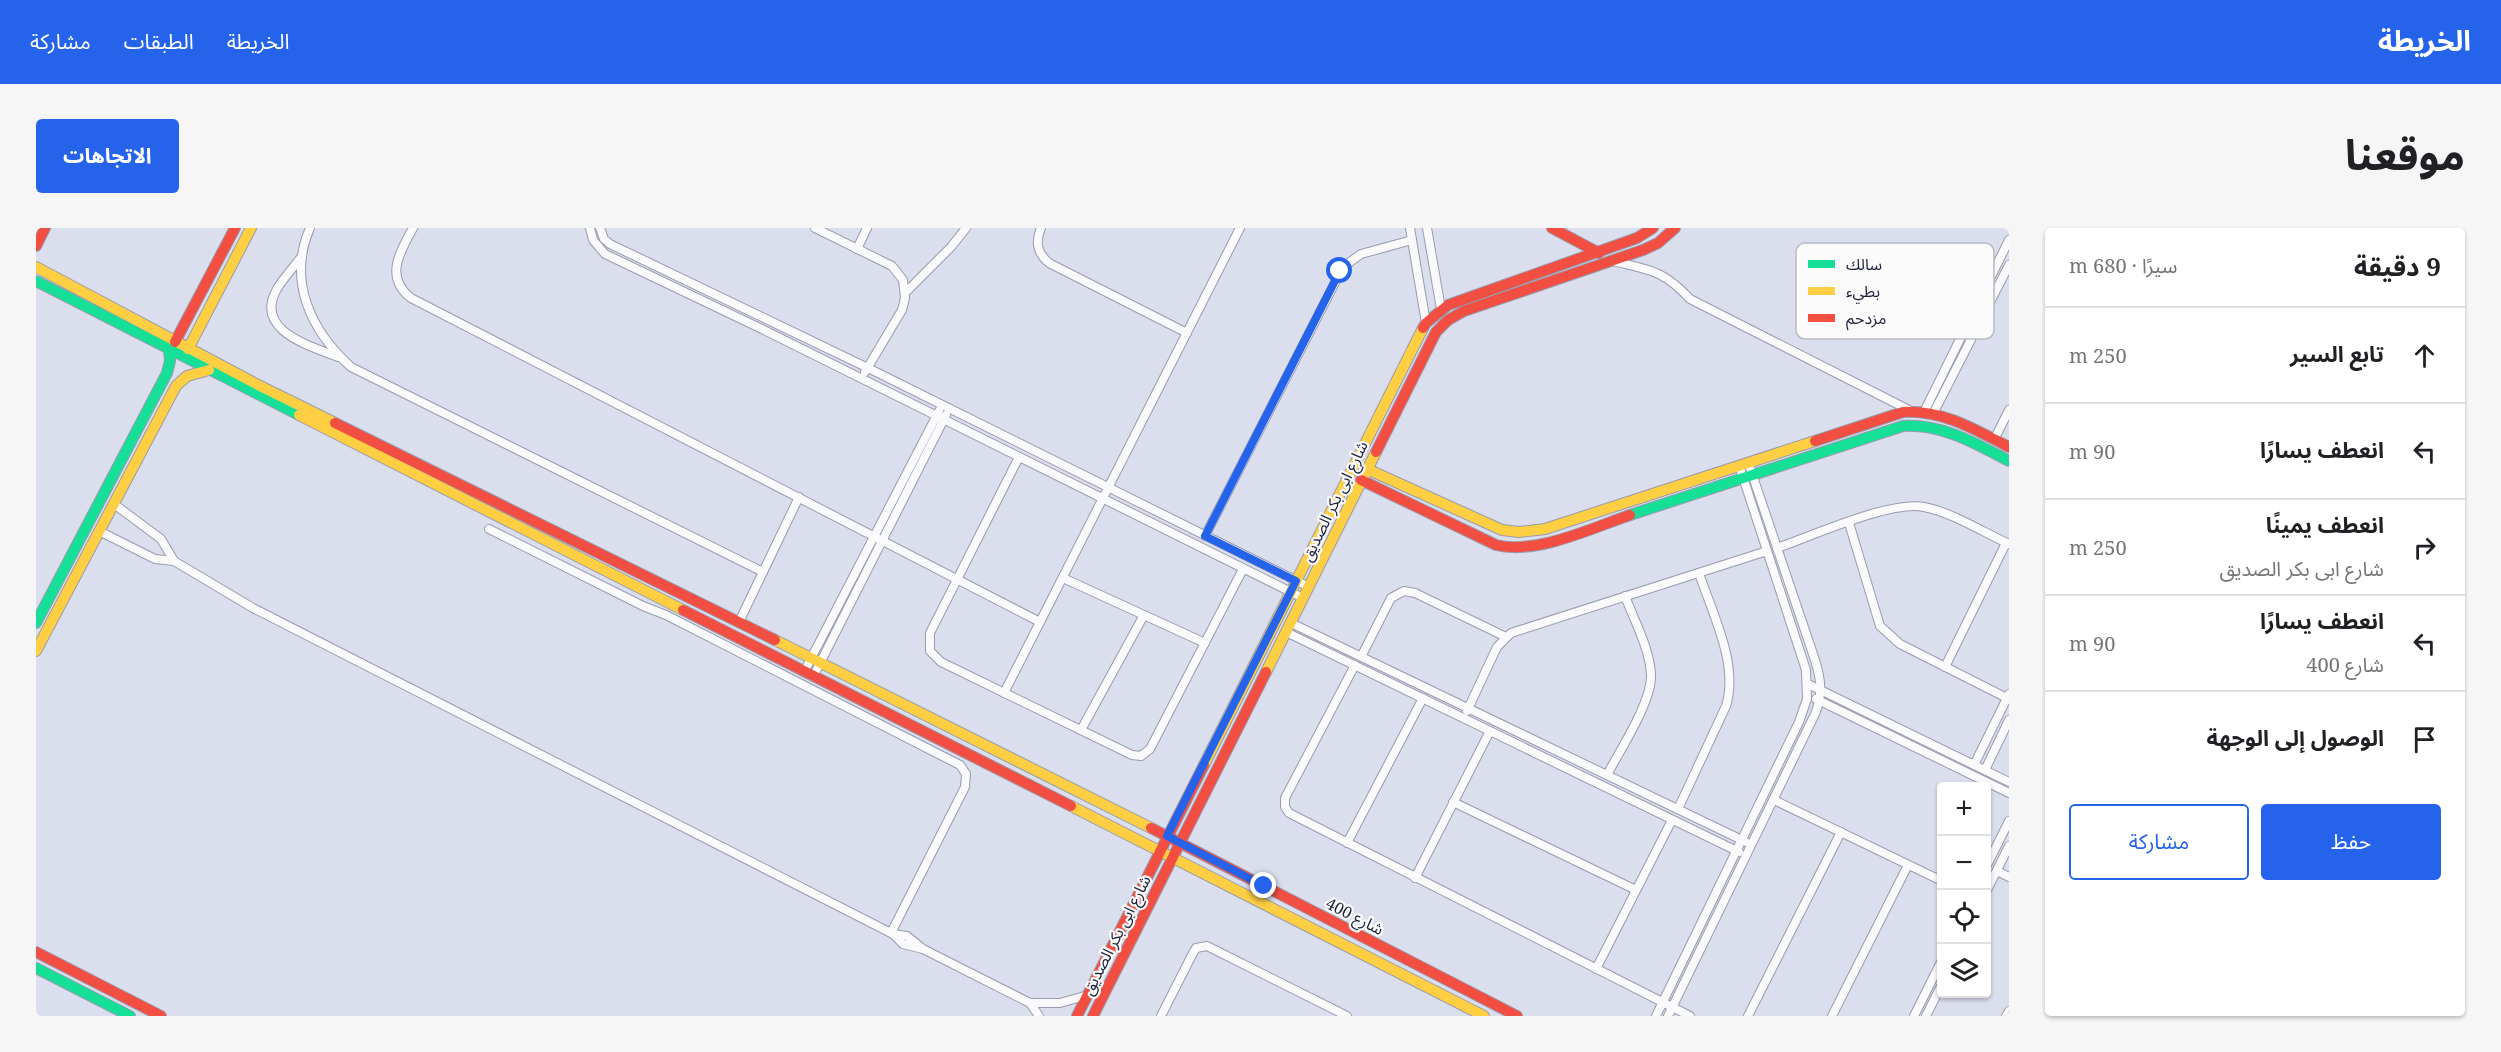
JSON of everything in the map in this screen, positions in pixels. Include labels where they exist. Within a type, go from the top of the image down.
[{"type":"main road","points":[[36,246],[45,228]]},
{"type":"main road","points":[[36,623],[164,379],[172,345],[235,228]]},
{"type":"main road","points":[[188,349],[250,228]]},
{"type":"main road","points":[[1552,228],[1613,261]]},
{"type":"main road","name":"شارع ابى بكر الصديق","points":[[1077,1016],[1426,323],[1441,309],[1637,238],[1653,228]]},
{"type":"main road","name":"شارع ابى بكر الصديق","points":[[1093,1016],[1436,332],[1448,320],[1464,312],[1613,261],[1658,243],[1675,228]]},
{"type":"main road","points":[[36,267],[172,345],[209,370],[258,390]]},
{"type":"main road","points":[[36,281],[104,308]]},
{"type":"main road","points":[[172,345],[188,349],[258,390]]},
{"type":"main road","points":[[36,651],[176,386],[187,376],[209,370]]},
{"type":"main road","points":[[164,379],[176,386]]},
{"type":"main road","name":"شارع 400","points":[[258,390],[739,622],[1167,836],[1517,1016]]},
{"type":"main road","name":"شارع 400","points":[[258,390],[809,674],[1484,1016]]},
{"type":"main road","points":[[1367,470],[1494,527],[1519,532],[1545,529],[1895,414],[1911,411],[1930,411],[1952,418],[2009,447]]},
{"type":"main road","points":[[1361,480],[1496,545],[1519,549],[1533,547],[1910,426],[1942,429],[2009,461]]},
{"type":"main road","points":[[36,952],[161,1016]]},
{"type":"main road","points":[[36,968],[130,1016]]},
{"type":"street","points":[[310,228],[303,255],[304,291],[310,314],[321,336],[341,358],[364,375],[763,572]]},
{"type":"street","points":[[413,228],[395,268],[398,285],[411,298],[1040,622]]},
{"type":"street","points":[[590,228],[593,240],[605,254],[862,378],[1303,598]]},
{"type":"street","points":[[600,228],[604,239],[610,244],[868,368],[1309,587]]},
{"type":"street","points":[[815,228],[892,266],[903,280],[906,292],[902,310],[862,378]]},
{"type":"street","points":[[856,249],[867,228]]},
{"type":"street","points":[[906,292],[951,247],[966,228]]},
{"type":"street","points":[[1041,228],[1037,245],[1041,255],[1049,263],[1187,333]]},
{"type":"street","points":[[1004,693],[1240,228]]},
{"type":"street","points":[[1410,228],[1426,323]]},
{"type":"street","points":[[1427,228],[1441,309]]},
{"type":"street","points":[[1205,536],[1343,267],[1361,254],[1412,240]]},
{"type":"street","points":[[1994,272],[2009,240]]},
{"type":"street","points":[[303,255],[277,290],[273,308],[275,319],[280,329],[289,337],[341,358]]},
{"type":"street","points":[[1613,261],[1658,272],[1674,283],[1690,299],[1911,411]]},
{"type":"street","points":[[1994,293],[2009,265]]},
{"type":"street","points":[[1930,411],[1963,339]]},
{"type":"street","points":[[1930,411],[1969,339]]},
{"type":"street","points":[[809,674],[945,407]]},
{"type":"street","points":[[1994,440],[2009,410]]},
{"type":"street","points":[[1019,457],[930,633],[930,651],[941,662],[1132,755],[1145,754],[1150,749],[1244,568]]},
{"type":"street","points":[[1656,1016],[1799,722],[1807,695],[1806,670],[1767,551],[1744,464]]},
{"type":"street","points":[[1670,1012],[1820,701],[1818,668],[1777,548],[1748,477]]},
{"type":"street","points":[[739,622],[799,496]]},
{"type":"street","points":[[114,504],[161,539],[174,561]]},
{"type":"street","points":[[1777,548],[1897,507],[1921,506],[1938,510],[2007,543],[1945,667]]},
{"type":"street","points":[[1849,523],[1880,626],[1900,644],[2008,696],[1974,765]]},
{"type":"street","points":[[489,528],[643,606],[666,615],[960,765],[966,774],[965,787],[892,933]]},
{"type":"street","points":[[99,531],[155,559],[174,561],[274,619],[892,933],[903,944],[922,949],[1030,1003],[1060,1003],[1088,995]]},
{"type":"street","points":[[1464,718],[1494,653],[1506,637],[1518,630],[1767,551]]},
{"type":"street","points":[[1678,809],[1719,722],[1730,690],[1731,673],[1727,657],[1699,573]]},
{"type":"street","points":[[1063,578],[1205,643]]},
{"type":"street","points":[[1361,657],[1391,598],[1404,591],[1415,593],[1506,637]]},
{"type":"street","points":[[1607,775],[1646,701],[1651,681],[1648,658],[1625,596]]},
{"type":"street","points":[[1081,730],[1144,615]]},
{"type":"street","points":[[1288,627],[1361,657],[1752,845]]},
{"type":"street","points":[[1288,627],[1355,665],[1746,856]]},
{"type":"street","points":[[1355,665],[1284,801],[1291,815],[1663,1002],[1670,1012],[1690,1016]]},
{"type":"street","points":[[1808,684],[2009,782]]},
{"type":"street","points":[[1807,695],[2009,793]]},
{"type":"street","points":[[1347,843],[1423,698]]},
{"type":"street","points":[[1984,770],[2009,720]]},
{"type":"street","points":[[1415,878],[1490,731]]},
{"type":"street","points":[[1774,800],[1937,879]]},
{"type":"street","points":[[1453,802],[1636,891]]},
{"type":"street","points":[[1596,969],[1672,820]]},
{"type":"street","points":[[1991,857],[2009,820]]},
{"type":"street","points":[[1748,1016],[1841,832]]},
{"type":"street","points":[[1987,890],[2009,846]]},
{"type":"street","points":[[1832,1016],[1908,865]]},
{"type":"street","points":[[1997,871],[2009,877]]},
{"type":"street","points":[[1161,1016],[1196,948],[1207,946],[1347,1016]]},
{"type":"street","points":[[1914,1016],[1937,968]]},
{"type":"street","points":[[1926,1016],[1937,993]]},
{"type":"street","points":[[1030,1003],[1039,1016]]},
{"type":"street","points":[[2006,1016],[2009,1011]]},
{"type":"traffic: fast","points":[[36,281],[299,415]]},
{"type":"traffic: fast","points":[[36,623],[167,373],[170,361],[169,349]]},
{"type":"traffic: fast","points":[[1630,515],[1903,426],[1945,431],[1971,441],[2009,461]]},
{"type":"traffic: fast","points":[[36,968],[130,1016]]},
{"type":"traffic: slow","points":[[188,349],[251,228]]},
{"type":"traffic: slow","points":[[36,267],[260,386],[335,423]]},
{"type":"traffic: slow","points":[[1204,765],[1423,328]]},
{"type":"traffic: slow","points":[[36,651],[176,386],[187,376],[209,370]]},
{"type":"traffic: slow","points":[[299,415],[683,610]]},
{"type":"traffic: slow","points":[[1367,469],[1502,530],[1519,532],[1545,529],[1815,441]]},
{"type":"traffic: slow","points":[[1266,672],[1376,452]]},
{"type":"traffic: slow","points":[[775,640],[1151,828]]},
{"type":"traffic: slow","points":[[1071,806],[1484,1016]]},
{"type":"traffic: jam","points":[[36,246],[45,228]]},
{"type":"traffic: jam","points":[[175,342],[235,228]]},
{"type":"traffic: jam","points":[[1552,228],[1599,253]]},
{"type":"traffic: jam","points":[[1423,328],[1448,305],[1637,238],[1653,228]]},
{"type":"traffic: jam","points":[[1376,452],[1436,332],[1448,320],[1464,311],[1643,250],[1658,243],[1675,228]]},
{"type":"traffic: jam","points":[[1815,441],[1903,412],[1918,412],[1945,417],[2009,447]]},
{"type":"traffic: jam","points":[[335,423],[775,640]]},
{"type":"traffic: jam","points":[[1361,480],[1496,545],[1528,546],[1564,539],[1630,515]]},
{"type":"traffic: jam","points":[[683,610],[1071,806]]},
{"type":"traffic: jam","points":[[1093,1016],[1266,672]]},
{"type":"traffic: jam","points":[[1077,1016],[1204,765]]},
{"type":"traffic: jam","points":[[1151,828],[1517,1016]]},
{"type":"traffic: jam","points":[[36,952],[161,1016]]},
{"type":"route","points":[[1264,886],[1167,836],[1296,581],[1205,536],[1340,271]]}]
